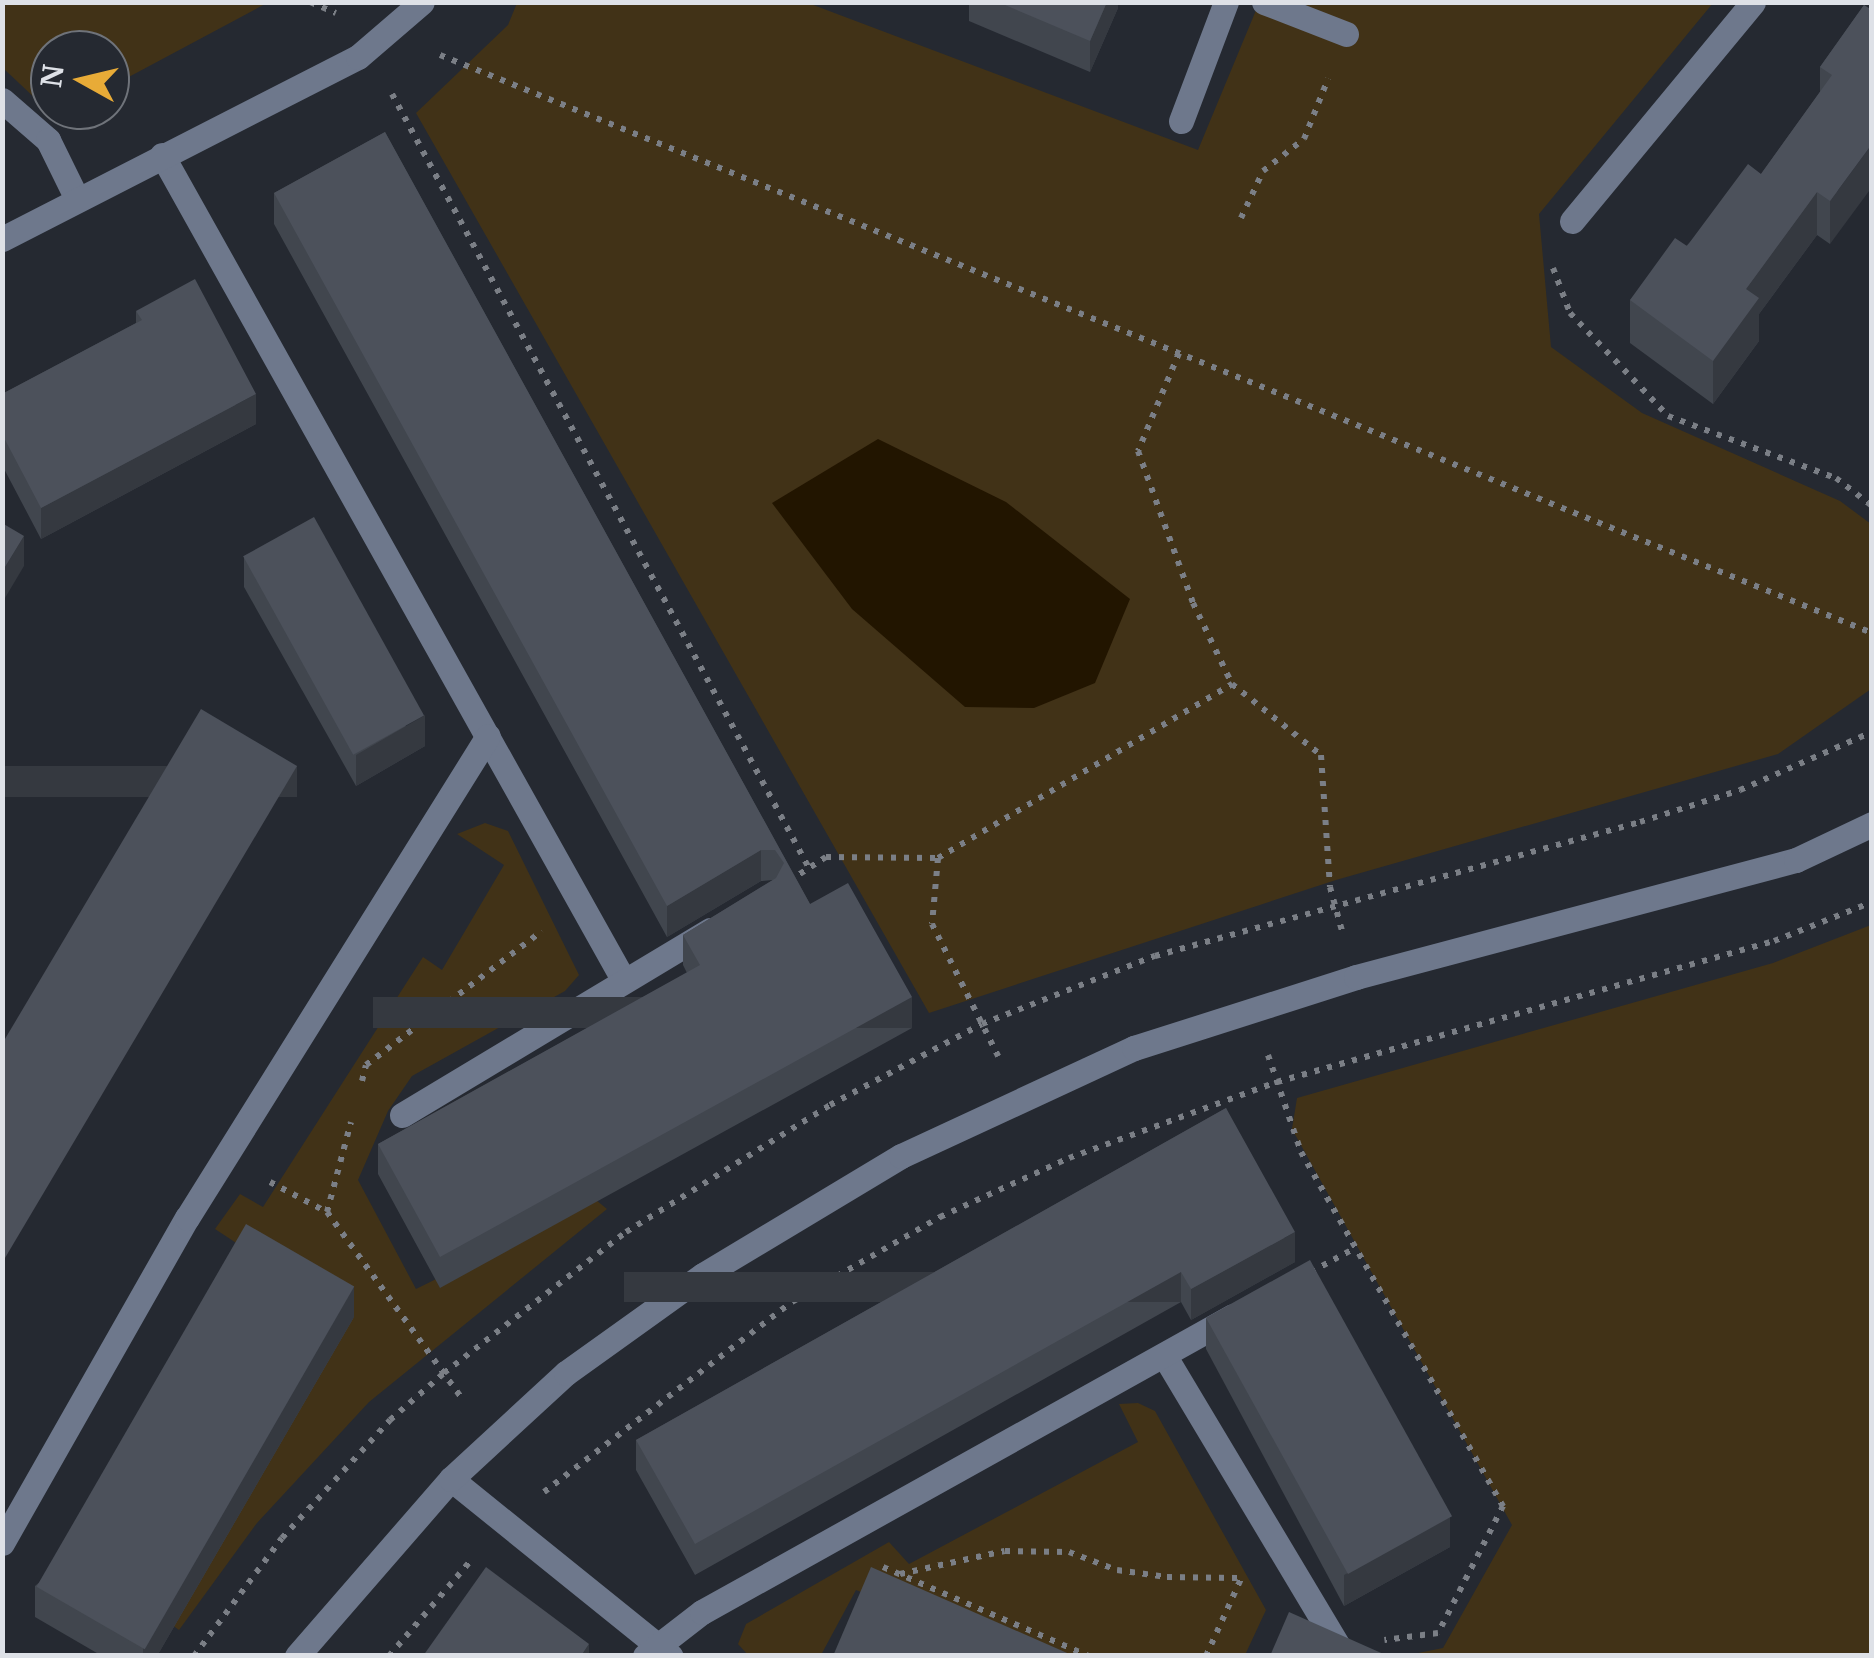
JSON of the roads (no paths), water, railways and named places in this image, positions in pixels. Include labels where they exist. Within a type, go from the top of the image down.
[{"type":"street","points":[[2,239],[358,57],[422,2]]},
{"type":"street","points":[[1181,121],[1226,2]]},
{"type":"street","points":[[1264,2],[1346,34]]},
{"type":"street","points":[[1572,221],[1753,2]]},
{"type":"street","points":[[2,100],[48,140],[77,199]]},
{"type":"street","points":[[162,155],[624,981]]},
{"type":"street","points":[[2,1543],[225,1158],[488,736]]},
{"type":"street","points":[[297,1656],[451,1479],[566,1373],[704,1275],[901,1156],[1018,1098],[1134,1048],[1356,977],[1796,860],[1872,824]]},
{"type":"street","points":[[402,1115],[768,895]]},
{"type":"street","points":[[451,1479],[656,1651],[827,1542],[1302,1278]]},
{"type":"street","points":[[1164,1354],[1338,1646]]}]
